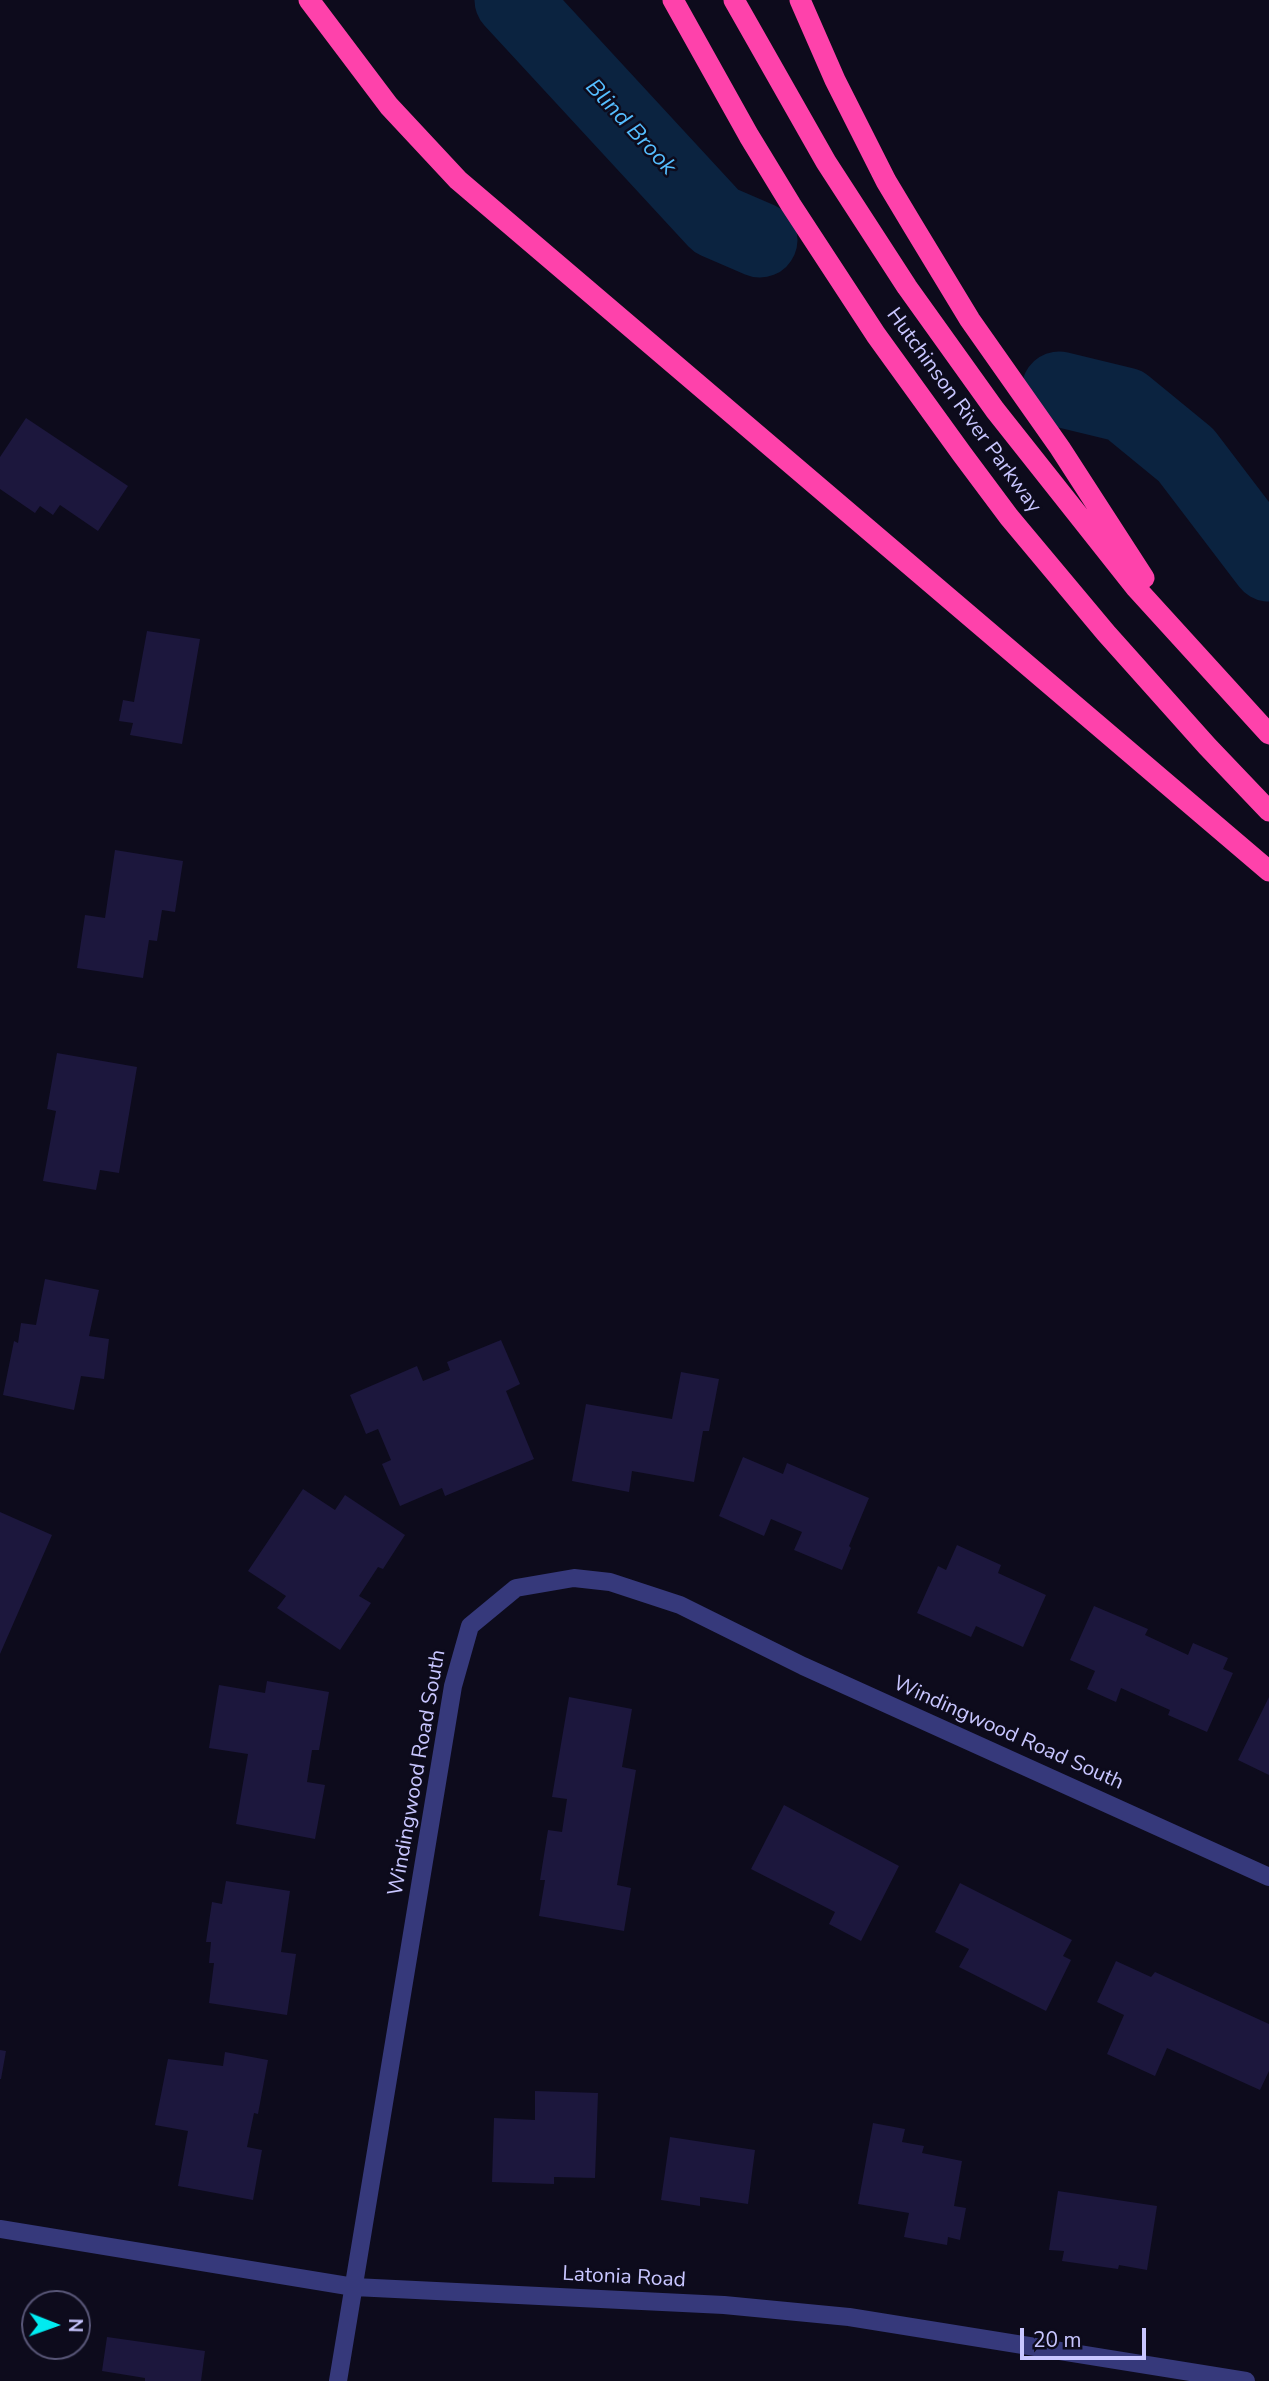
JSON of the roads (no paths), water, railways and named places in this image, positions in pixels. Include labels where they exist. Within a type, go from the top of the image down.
[{"type":"highway","points":[[309,0],[389,106],[467,187],[1269,872]]},
{"type":"highway","name":"Hutchinson River Parkway","points":[[673,0],[712,72],[791,205],[834,272],[962,454],[1009,517],[1114,642],[1269,811]]},
{"type":"highway","name":"Hutchinson River Parkway","points":[[734,0],[826,162],[944,340],[1010,430],[1136,588],[1269,734]]},
{"type":"highway","points":[[800,0],[835,80],[886,181],[970,320],[1060,448],[1186,645]]},
{"type":"street","name":"Windingwood Road South","points":[[338,2381],[453,1686],[470,1626],[516,1588],[574,1578],[610,1582],[680,1605],[803,1666],[1269,1877]]},
{"type":"street","name":"Latonia Road","points":[[0,2229],[354,2287],[724,2305],[849,2317],[1246,2381]]},
{"type":"waterway","name":"Blind Brook","points":[[512,0],[716,221],[760,240]]},
{"type":"waterway","name":"Blind Brook","points":[[1059,389],[1125,405],[1186,455],[1269,564]]}]
